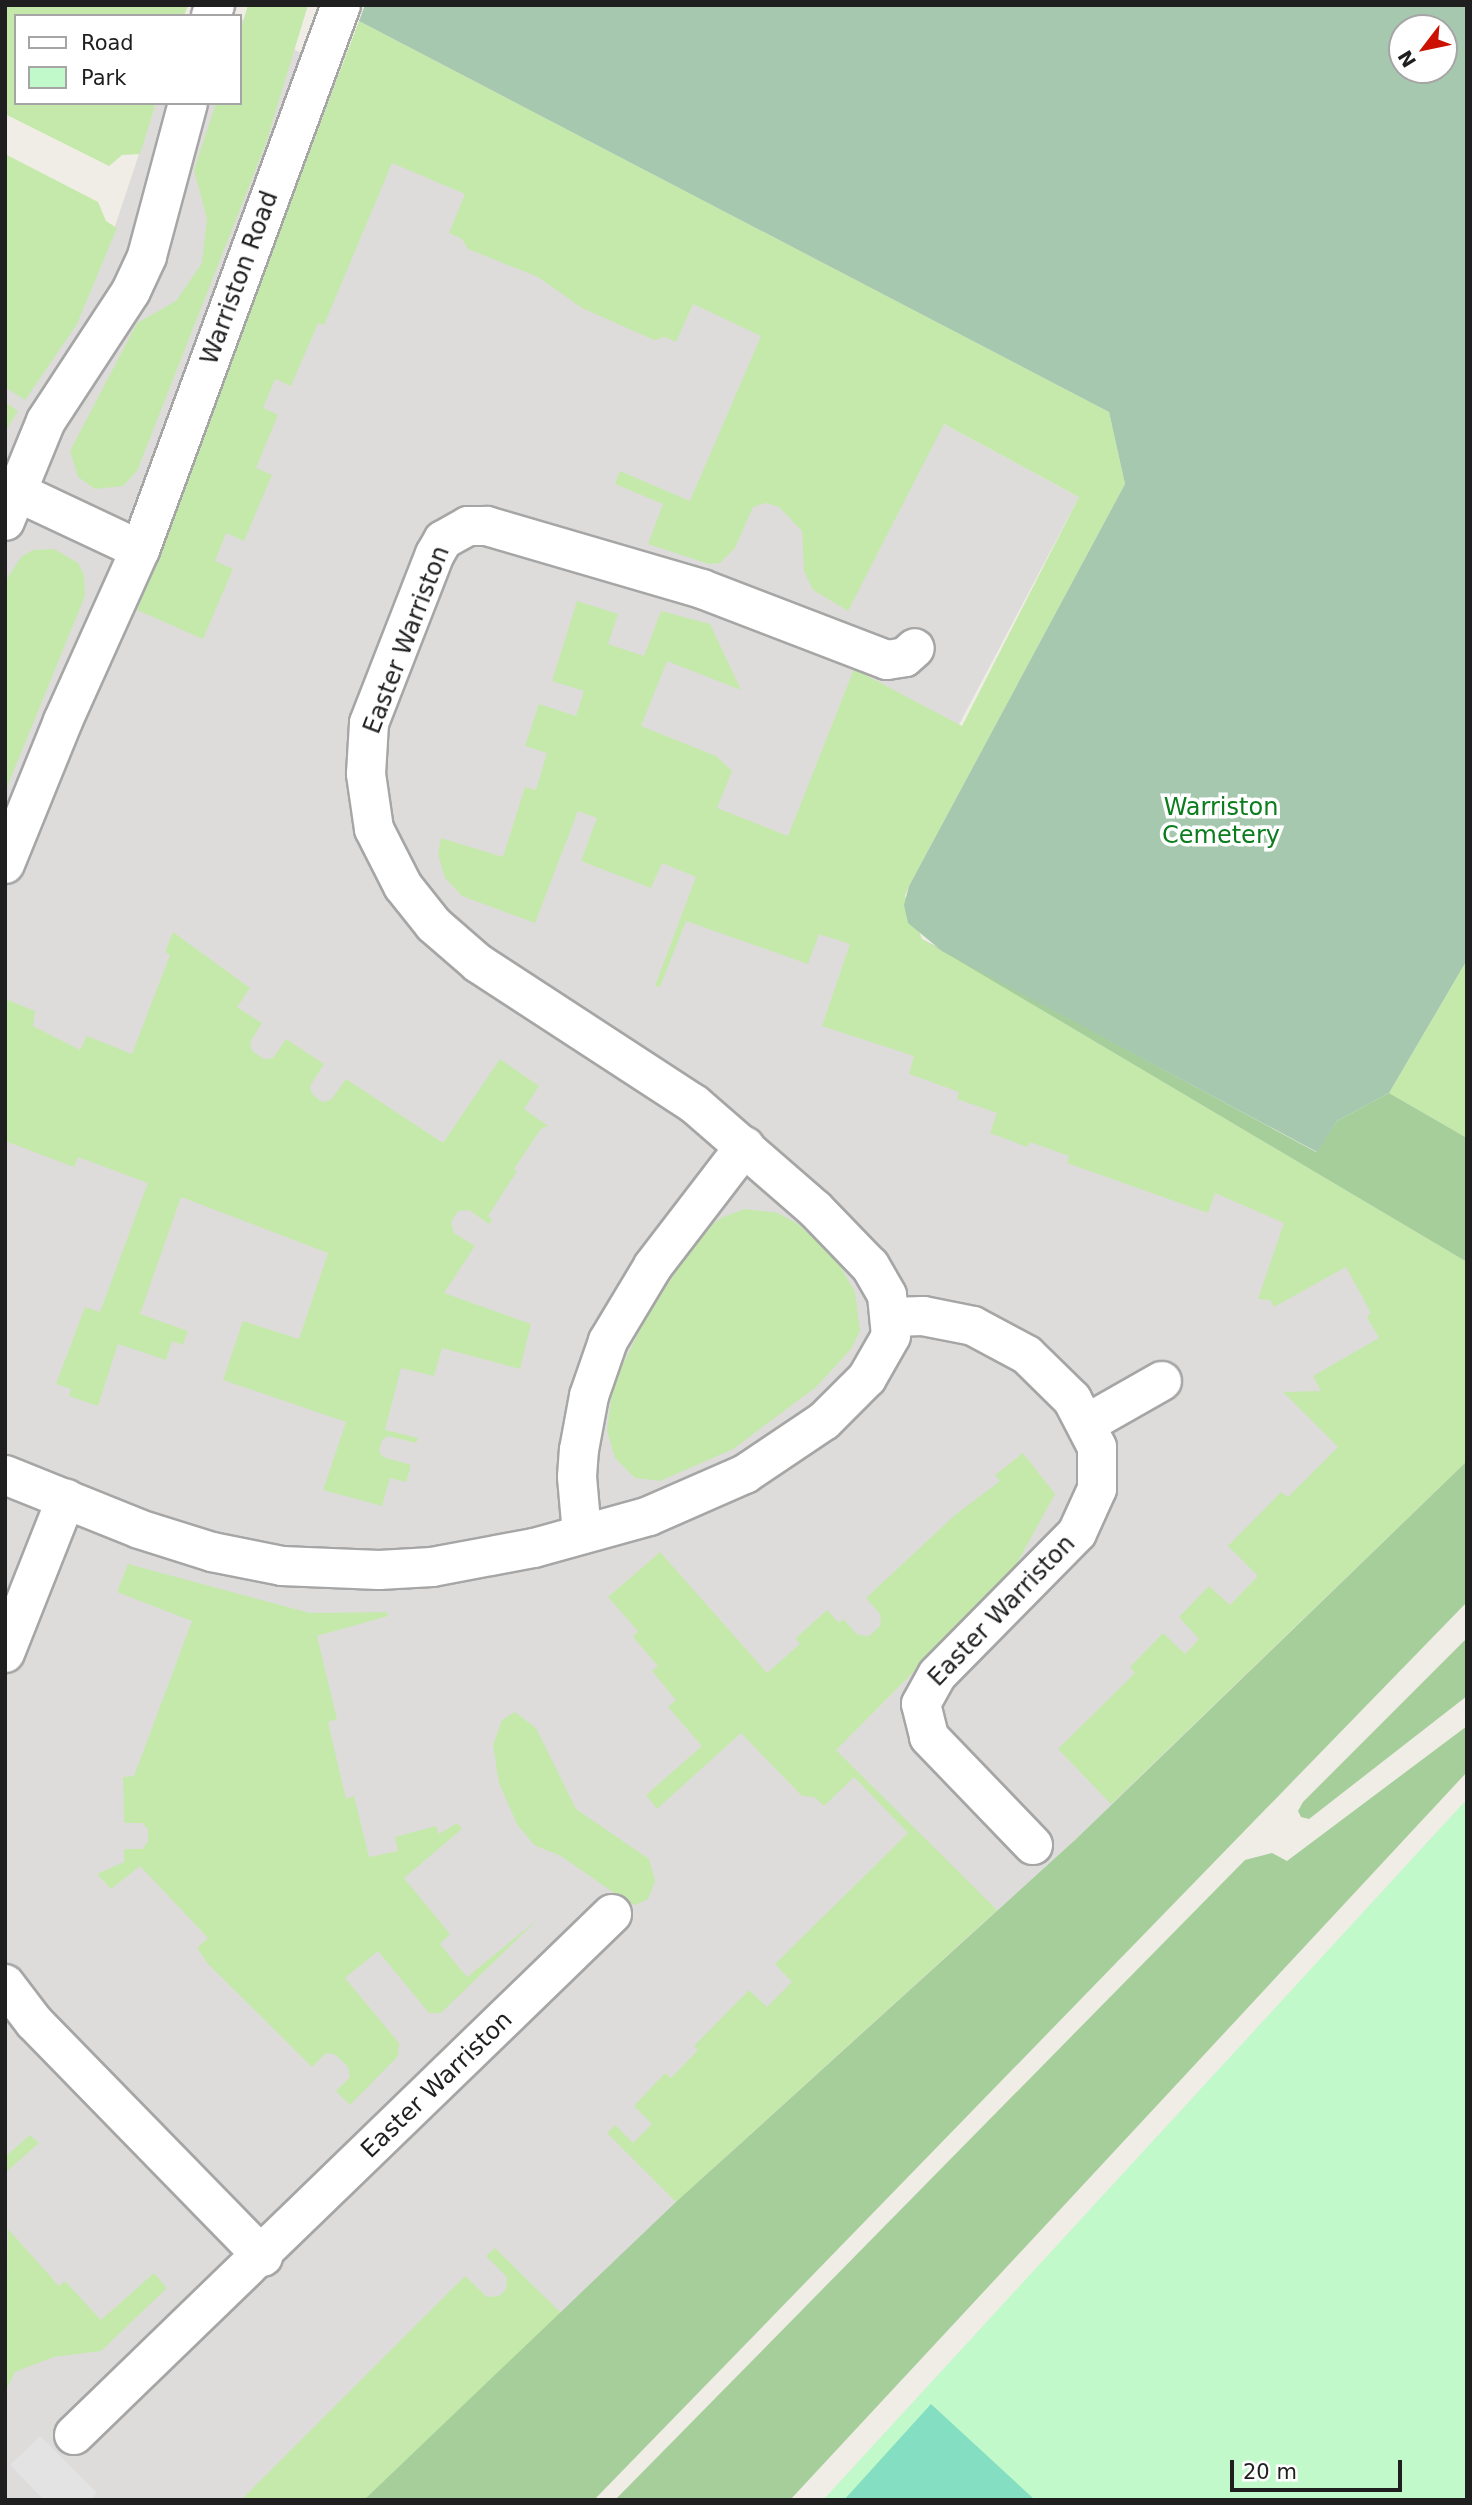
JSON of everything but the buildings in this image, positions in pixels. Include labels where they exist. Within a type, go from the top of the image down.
[{"type":"street","name":"Warriston Road","points":[[5,864],[62,720],[140,550],[341,5]]},
{"type":"street","points":[[140,550],[11,507],[46,421],[131,291],[147,256],[187,105]]},
{"type":"street","name":"Easter Warriston","points":[[915,648],[905,657],[887,660],[702,589],[487,526],[468,526],[443,540],[435,554],[369,723],[366,774],[374,829],[403,886],[434,925],[480,964],[694,1104],[745,1146],[870,1266],[887,1294],[892,1317],[947,1320],[1001,1338],[1050,1376],[1088,1423],[1099,1467],[1097,1489],[1085,1521],[937,1675],[920,1704],[929,1737],[1032,1845]]},
{"type":"street","points":[[582,1534],[576,1477],[579,1450],[589,1396],[608,1341],[653,1266],[745,1146]]},
{"type":"street","points":[[5,1475],[212,1552],[294,1567],[432,1567],[475,1561],[649,1516],[715,1489],[802,1438],[867,1378],[891,1336],[892,1317]]},
{"type":"street","points":[[1088,1423],[1162,1381]]},
{"type":"street","points":[[5,1653],[66,1499]]},
{"type":"street","name":"Easter Warriston","points":[[74,2435],[262,2257],[612,1914]]},
{"type":"street","points":[[5,1984],[34,2022],[262,2257]]},
{"type":"shaded area","points":[[242,19],[944,424],[1079,497],[864,905],[1467,1262],[1467,1460],[1075,1840],[738,2145],[364,2500],[5,2500],[5,226],[106,253],[155,105],[242,105]]},
{"type":"shaded area","points":[[40,2436],[97,2493],[90,2500],[44,2500],[10,2465]]},
{"type":"green space","points":[[5,5],[188,5],[185,14],[14,14],[14,105],[155,105],[140,154],[122,155],[109,166],[5,114]]},
{"type":"green space","points":[[248,5],[308,5],[266,143],[137,471],[123,486],[95,489],[78,477],[70,451],[137,323],[176,301],[202,263],[207,219],[194,170],[215,105],[242,105],[242,25]]},
{"type":"green space","name":"Warriston Cemetery","points":[[365,5],[1467,5],[1467,960],[1389,1093],[1337,1121],[1317,1152],[942,951],[908,923],[904,905],[909,886],[1125,484],[1109,412],[359,21]]},
{"type":"green space","points":[[359,21],[1109,412],[1125,484],[909,886],[905,896],[922,939],[1467,1262],[1467,1461],[1111,1804],[1058,1749],[1135,1673],[1130,1667],[1163,1633],[1185,1654],[1199,1639],[1179,1617],[1209,1586],[1230,1605],[1258,1576],[1228,1546],[1281,1492],[1288,1497],[1338,1447],[1283,1392],[1321,1391],[1313,1376],[1379,1338],[1367,1317],[1371,1313],[1346,1267],[1274,1307],[1270,1300],[1258,1299],[1284,1223],[1215,1193],[1208,1213],[1067,1163],[1069,1156],[1030,1142],[1027,1147],[990,1133],[997,1113],[957,1099],[959,1092],[909,1074],[914,1056],[822,1026],[850,944],[819,934],[808,964],[686,921],[660,987],[655,986],[696,877],[662,863],[651,888],[581,861],[597,818],[578,811],[535,923],[462,896],[445,878],[438,854],[441,838],[503,857],[525,787],[536,790],[547,753],[525,746],[539,704],[576,716],[584,691],[552,681],[577,601],[618,614],[608,644],[644,656],[661,611],[710,624],[741,690],[667,661],[641,726],[716,756],[732,771],[717,808],[788,836],[854,669],[962,726],[1079,497],[944,424],[848,611],[813,590],[804,571],[802,531],[779,507],[766,503],[753,507],[735,548],[720,563],[709,564],[648,544],[663,504],[615,484],[620,471],[690,501],[761,336],[693,304],[676,342],[665,337],[654,340],[582,308],[538,277],[468,249],[462,239],[449,233],[465,194],[392,163],[324,325],[318,323],[291,386],[275,379],[263,408],[278,415],[256,468],[272,475],[244,541],[226,533],[215,561],[233,569],[203,639],[137,610]]},
{"type":"green space","points":[[5,154],[98,202],[106,221],[117,228],[77,324],[25,400],[5,387]]},
{"type":"green space","points":[[5,402],[18,411],[5,432]]},
{"type":"green space","points":[[54,549],[78,563],[84,575],[85,596],[5,792],[5,582],[21,557],[33,550]]},
{"type":"green space","points":[[173,932],[250,988],[237,1007],[262,1023],[250,1042],[252,1051],[264,1059],[273,1058],[286,1039],[324,1064],[310,1086],[312,1094],[322,1102],[331,1100],[346,1079],[443,1143],[500,1059],[539,1086],[524,1109],[548,1126],[541,1129],[514,1169],[517,1171],[488,1216],[492,1220],[489,1224],[469,1210],[458,1211],[451,1222],[454,1233],[475,1246],[444,1293],[531,1324],[520,1369],[442,1348],[434,1376],[401,1368],[385,1430],[418,1438],[416,1443],[388,1436],[382,1440],[379,1451],[383,1457],[411,1465],[406,1482],[390,1478],[382,1506],[323,1490],[346,1422],[223,1380],[243,1321],[299,1339],[328,1253],[181,1197],[140,1314],[188,1331],[183,1345],[172,1341],[166,1360],[118,1344],[98,1406],[69,1396],[71,1389],[56,1384],[85,1307],[100,1312],[148,1183],[78,1157],[74,1167],[5,1141],[5,999],[35,1011],[33,1026],[80,1050],[87,1036],[132,1054],[170,955],[165,952]]},
{"type":"green space","points":[[922,939],[1316,1152],[1337,1121],[1389,1093],[1467,1138],[1467,1262]]},
{"type":"green space","points":[[1467,960],[1467,1138],[1389,1093]]},
{"type":"green space","points":[[745,1209],[778,1213],[798,1224],[836,1259],[855,1292],[860,1331],[851,1349],[816,1387],[733,1449],[660,1481],[635,1478],[615,1458],[607,1431],[613,1384],[649,1312],[703,1231],[723,1217]]},
{"type":"green space","points":[[1023,1453],[1055,1494],[1011,1574],[836,1750],[997,1910],[676,2202],[607,2133],[615,2125],[633,2143],[652,2124],[634,2106],[665,2073],[671,2078],[698,2050],[694,2046],[749,1990],[767,2007],[792,1982],[775,1964],[908,1833],[854,1777],[824,1806],[814,1797],[802,1796],[741,1733],[657,1809],[646,1795],[702,1746],[668,1707],[676,1700],[652,1671],[658,1666],[633,1637],[638,1631],[608,1597],[660,1552],[767,1673],[800,1644],[796,1638],[827,1610],[839,1623],[843,1619],[858,1635],[869,1636],[881,1625],[880,1614],[866,1598],[955,1515],[1000,1481],[995,1475]]},
{"type":"green space","points":[[1467,1461],[1467,1602],[594,2500],[364,2500],[676,2202],[1075,1840]]},
{"type":"green space","points":[[128,1564],[310,1613],[387,1612],[388,1616],[317,1636],[337,1719],[328,1722],[346,1799],[354,1796],[369,1857],[398,1851],[395,1837],[436,1826],[439,1834],[457,1823],[462,1829],[404,1878],[450,1934],[440,1944],[467,1977],[537,1920],[441,2013],[429,2013],[378,1951],[345,1978],[399,2043],[398,2056],[350,2105],[336,2091],[350,2077],[348,2067],[336,2055],[326,2053],[312,2067],[208,1964],[197,1948],[208,1938],[140,1866],[111,1889],[97,1874],[124,1862],[124,1849],[142,1849],[148,1842],[148,1829],[142,1823],[124,1823],[123,1777],[134,1776],[192,1621],[117,1592]]},
{"type":"green space","points":[[1467,1638],[1467,1696],[1309,1819],[1301,1817],[1298,1811],[1303,1802]]},
{"type":"green space","points":[[515,1712],[536,1728],[576,1809],[649,1859],[655,1881],[648,1899],[635,1905],[627,1902],[561,1856],[534,1845],[517,1824],[499,1783],[493,1745],[502,1720]]},
{"type":"green space","points":[[1467,1726],[1467,1772],[790,2500],[615,2500],[1245,1860],[1272,1853],[1287,1861]]},
{"type":"green space","points":[[1467,1799],[1467,2500],[823,2500]]},
{"type":"green space","points":[[30,2135],[39,2143],[5,2173],[5,2157]]},
{"type":"green space","points":[[8,2229],[59,2286],[65,2281],[101,2320],[154,2273],[167,2288],[101,2351],[54,2357],[15,2372],[5,2392]]},
{"type":"green space","points":[[495,2248],[562,2314],[364,2500],[241,2500],[465,2276],[487,2297],[499,2296],[506,2289],[507,2277],[486,2256]]},
{"type":"green space","points":[[931,2404],[1035,2500],[844,2500]]}]
